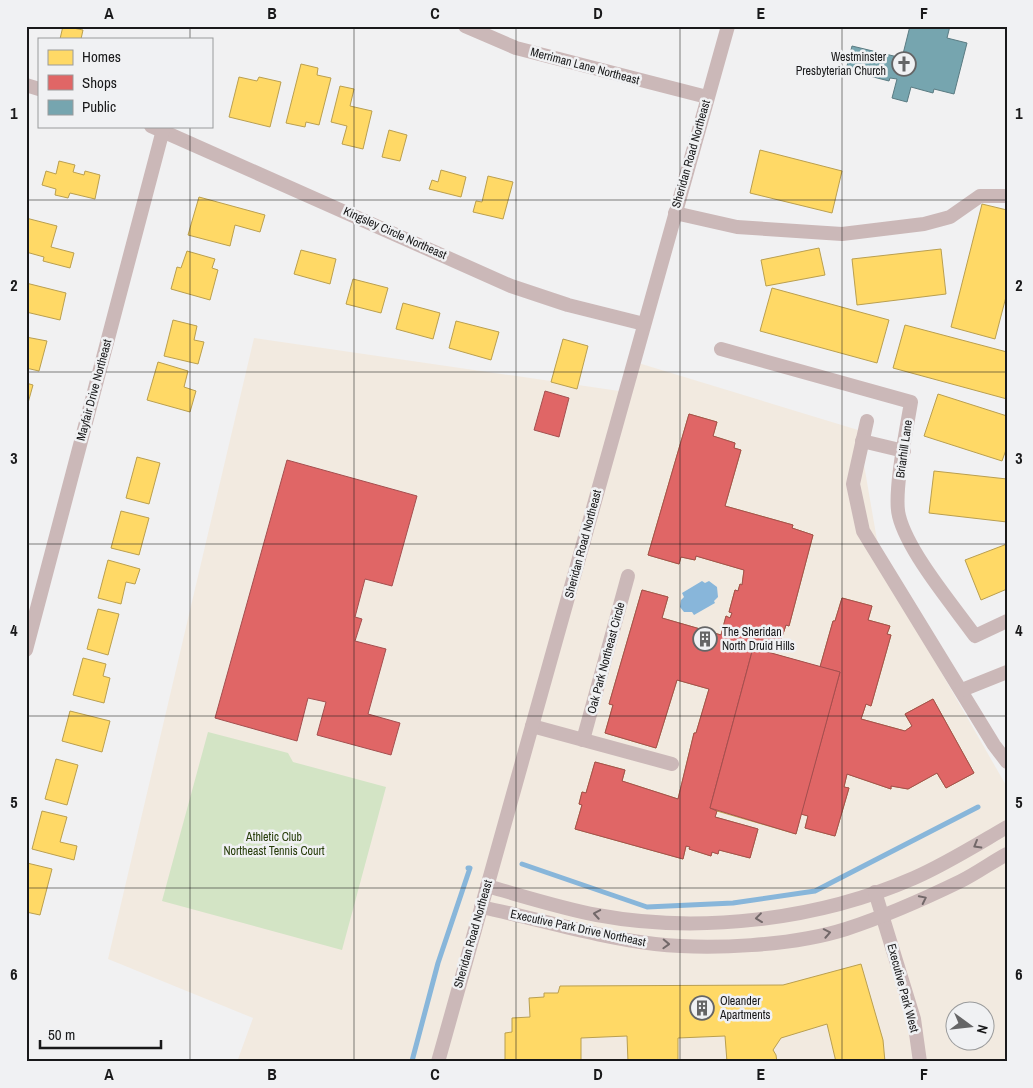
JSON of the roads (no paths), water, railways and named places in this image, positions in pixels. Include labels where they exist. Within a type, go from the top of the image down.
[{"type":"street","name":"Merriman Lane Northeast","points":[[465,26],[516,48],[707,97]]},
{"type":"street","name":"Sheridan Road Northeast","points":[[438,1062],[728,26]]},
{"type":"street","name":"Kingsley Circle Northeast","points":[[157,128],[511,286],[568,305],[644,324]]},
{"type":"street","name":"Mayfair Drive Northeast","points":[[26,650],[157,128]]},
{"type":"street","points":[[675,213],[736,227],[842,234],[924,224],[950,217],[980,196],[1007,196]]},
{"type":"street","name":"Briarhill Lane","points":[[721,349],[911,402],[899,487],[898,515],[910,544],[975,636],[1007,621]]},
{"type":"street","points":[[866,420],[853,484],[863,531],[1007,762]]},
{"type":"street","points":[[862,441],[904,451]]},
{"type":"street","name":"Oak Park Northeast Circle","points":[[583,740],[628,576]]},
{"type":"street","points":[[962,690],[1007,672]]},
{"type":"street","points":[[532,726],[672,764]]},
{"type":"street","name":"Executive Park Drive Northeast","points":[[486,886],[597,915],[670,924],[719,923],[786,914],[840,904],[914,878],[1007,827]]},
{"type":"street","name":"Executive Park Drive Northeast","points":[[481,907],[590,932],[655,944],[721,946],[789,940],[845,929],[907,906],[963,880],[1007,854]]},
{"type":"street","name":"Executive Park West","points":[[875,892],[914,1019],[920,1062]]},
{"type":"water","points":[[702,581],[705,583],[709,581],[717,587],[718,597],[714,601],[715,603],[694,615],[692,612],[684,612],[680,607],[681,600],[684,597],[682,593]]},
{"type":"waterway","points":[[522,864],[647,907],[733,903],[815,891],[978,807]]},
{"type":"waterway","points":[[412,1061],[438,963],[470,868],[468,868]]},
{"type":"place","name":"Westminster Presbyterian Church","points":[[904,64]]},
{"type":"place","name":"The Sheridan North Druid Hills","points":[[705,639]]},
{"type":"place","name":"Oleander Apartments","points":[[702,1008]]},
{"type":"park label","name":"Athletic Club Northeast Tennis Court","points":[[274,844]]}]
